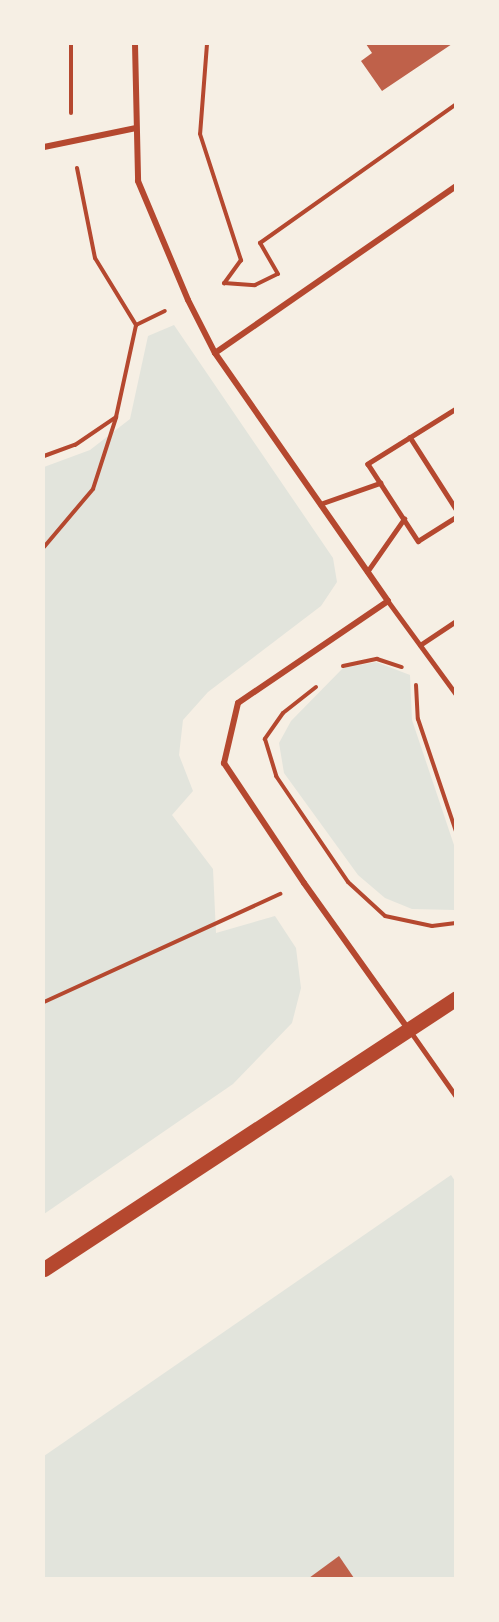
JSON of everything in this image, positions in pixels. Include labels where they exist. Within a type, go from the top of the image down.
[{"type":"main road","points":[[44,1269],[456,998]]},
{"type":"street","points":[[135,44],[138,181],[188,300],[215,353],[388,601],[238,703],[224,763],[304,883],[409,1030]]},
{"type":"street","points":[[44,147],[136,128]]},
{"type":"street","points":[[215,353],[456,186]]},
{"type":"lane","points":[[456,409],[368,464],[418,541],[456,517]]},
{"type":"lane","points":[[410,437],[456,509]]},
{"type":"lane","points":[[320,504],[380,483]]},
{"type":"lane","points":[[367,572],[404,519]]},
{"type":"lane","points":[[388,601],[456,694]]},
{"type":"lane","points":[[420,645],[456,621]]},
{"type":"lane","points":[[409,1030],[456,1096]]},
{"type":"path","points":[[44,547],[93,489],[116,417],[136,325],[95,258],[71,141],[71,44]]},
{"type":"path","points":[[207,44],[200,134],[241,261],[224,283],[255,285],[278,274],[260,243],[456,104]]},
{"type":"path","points":[[136,325],[188,300]]},
{"type":"path","points":[[44,456],[75,445],[116,417]]},
{"type":"path","points":[[341,666],[377,658],[415,672]]},
{"type":"path","points":[[415,672],[431,659]]},
{"type":"path","points":[[415,672],[418,719],[456,831]]},
{"type":"path","points":[[324,680],[283,713],[265,739],[276,776],[348,882],[385,916],[432,926],[456,923]]},
{"type":"path","points":[[44,1002],[304,883]]},
{"type":"shaded area","points":[[174,325],[333,558],[337,582],[321,606],[208,692],[183,720],[179,755],[193,791],[172,815],[213,869],[216,933],[275,916],[296,948],[301,988],[292,1023],[233,1084],[44,1214],[44,467],[90,450],[130,419],[148,336]]},
{"type":"shaded area","points":[[376,662],[410,675],[412,720],[455,848],[455,910],[412,909],[385,898],[358,875],[284,773],[279,743],[291,721],[343,668]]},
{"type":"shaded area","points":[[451,1175],[455,1181],[455,1578],[44,1578],[44,1456]]},
{"type":"building","points":[[366,44],[452,44],[382,91],[361,61],[372,53]]},
{"type":"building","points":[[339,1556],[354,1578],[309,1578]]}]
